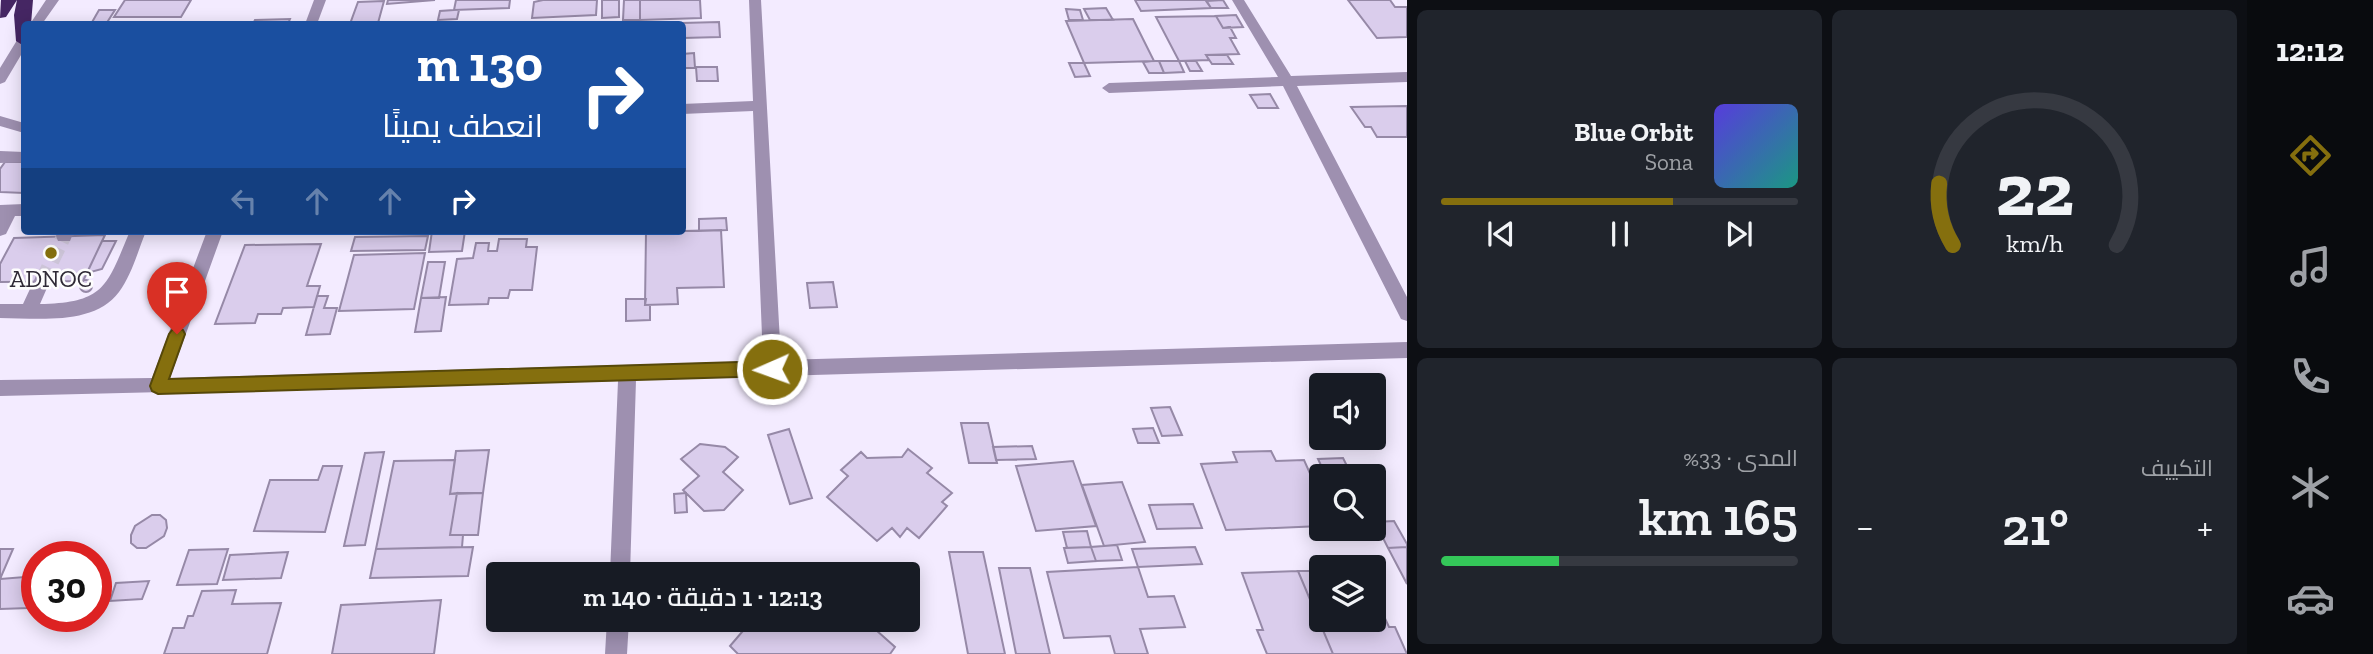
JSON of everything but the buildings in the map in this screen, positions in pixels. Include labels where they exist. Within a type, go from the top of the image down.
[{"type":"highway","points":[[0,13],[9,0]]},
{"type":"highway","points":[[22,21],[25,0]]},
{"type":"street","points":[[38,21],[53,0]]},
{"type":"street","points":[[312,21],[320,0]]},
{"type":"street","points":[[755,0],[772,369]]},
{"type":"street","points":[[1238,0],[1287,81],[1407,314]]},
{"type":"street","points":[[0,79],[21,46]]},
{"type":"street","points":[[1109,88],[1407,77]]},
{"type":"street","points":[[686,109],[760,106]]},
{"type":"street","points":[[0,121],[21,127]]},
{"type":"street","points":[[0,157],[21,157]]},
{"type":"street","points":[[0,230],[12,210]]},
{"type":"street","points":[[0,311],[77,309],[98,301],[114,287],[136,235]]},
{"type":"street","points":[[158,386],[214,235]]},
{"type":"street","points":[[29,310],[42,281]]},
{"type":"street","points":[[0,388],[627,374],[1407,350]]},
{"type":"street","points":[[620,562],[627,374]]},
{"type":"street","points":[[616,654],[617,632]]},
{"type":"tunnel","points":[[42,281],[64,236]]},
{"type":"place","name":"ADNOC","points":[[51,253]]},
{"type":"route","points":[[177,334],[158,386],[772,369]]}]
